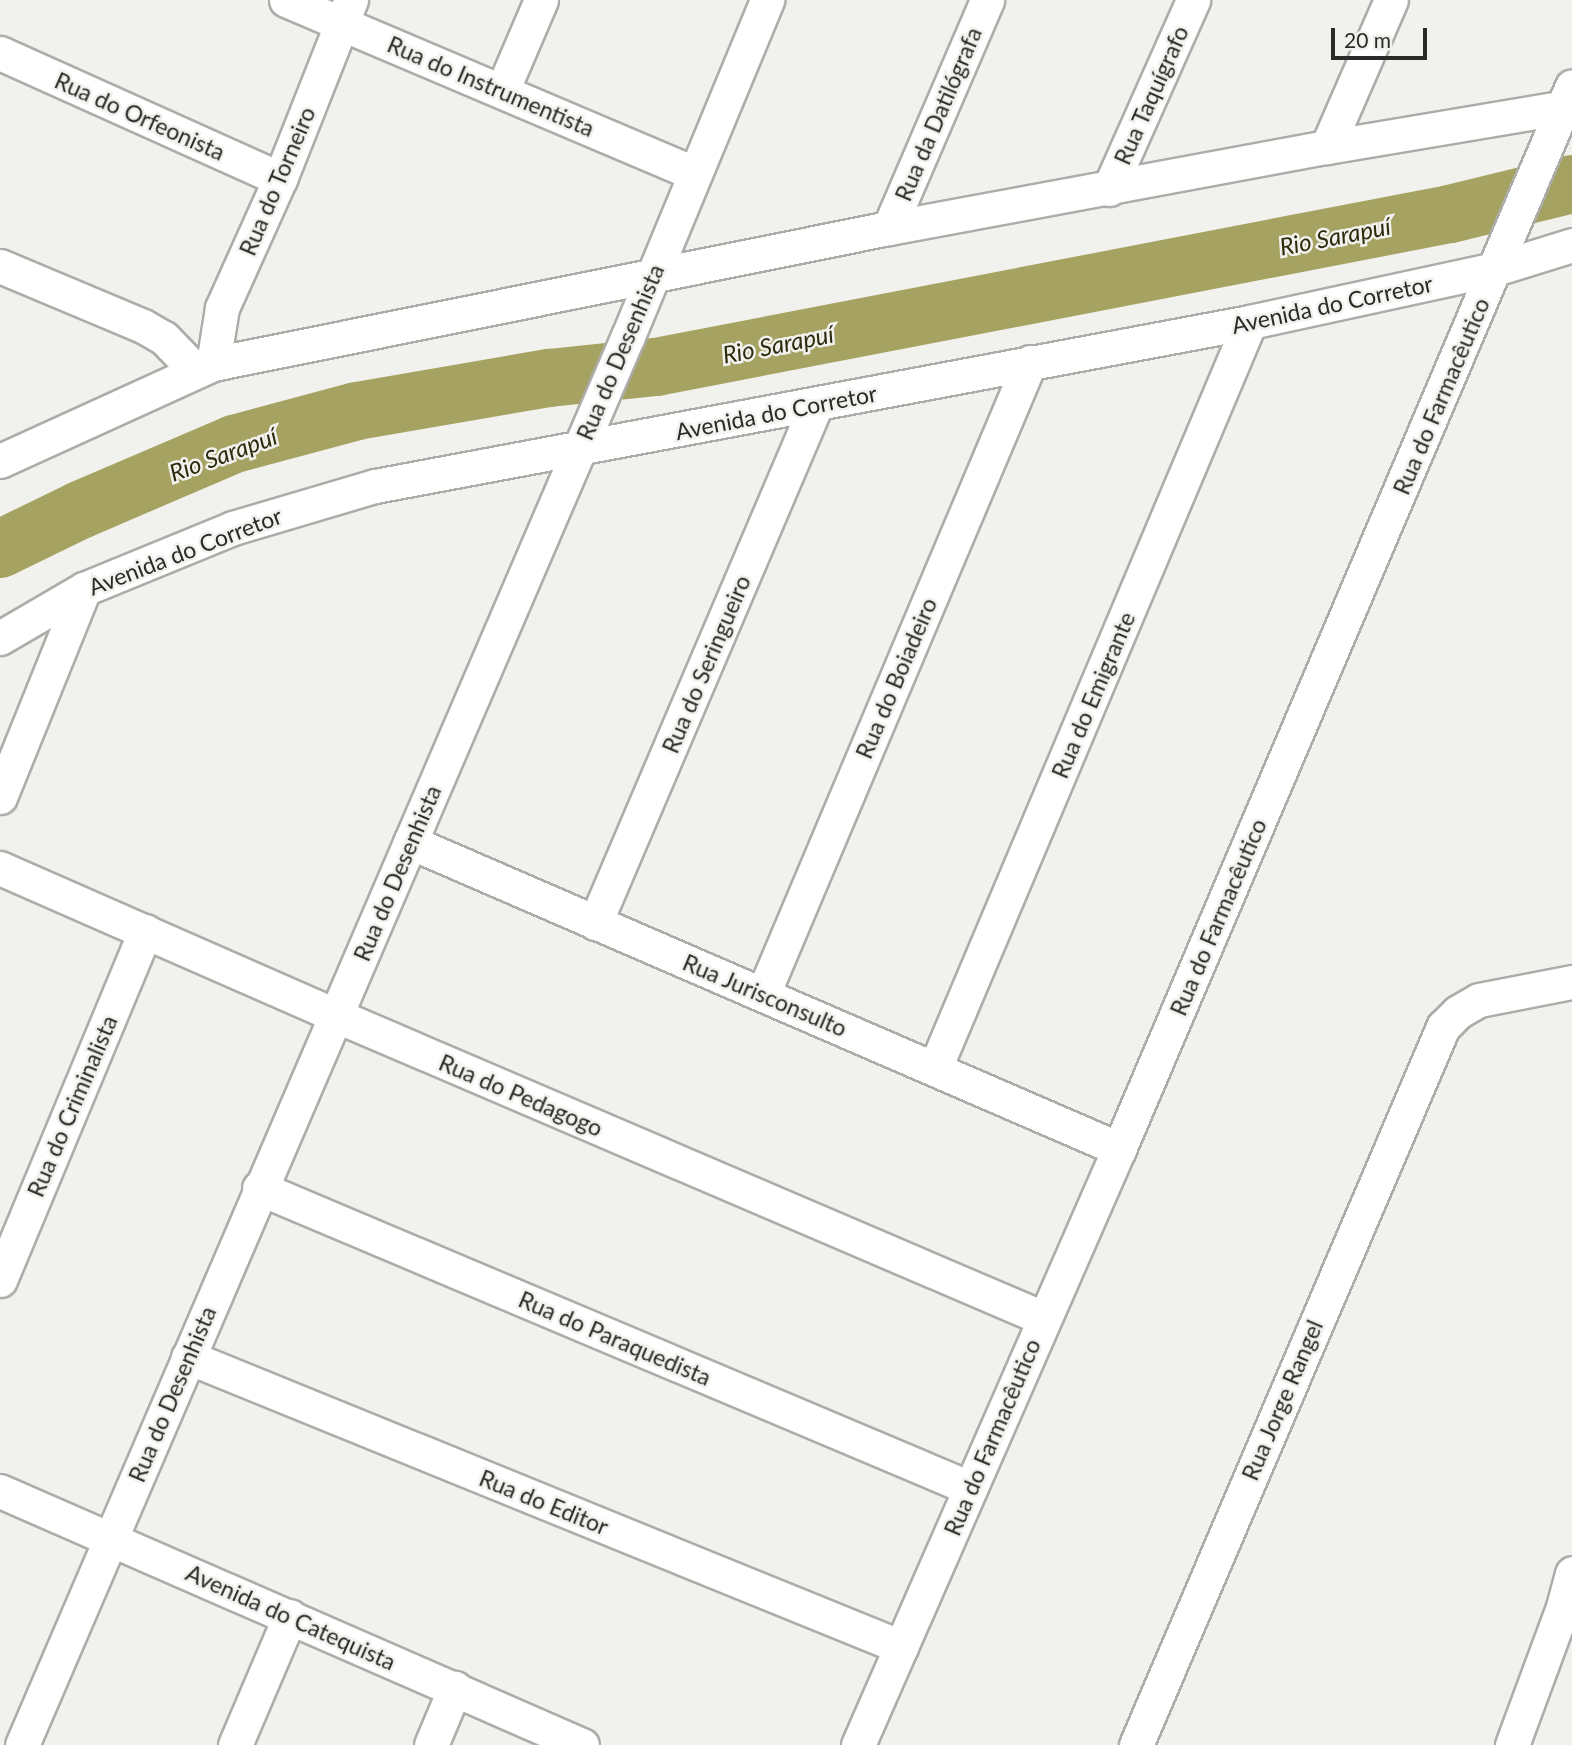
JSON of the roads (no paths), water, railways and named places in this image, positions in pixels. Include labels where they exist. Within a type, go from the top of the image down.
[{"type":"street","name":"Rua do Instrumentista","points":[[286,0],[346,11],[502,91],[695,174]]},
{"type":"street","points":[[502,91],[541,0]]},
{"type":"street","name":"Rua do Desenhista","points":[[22,1745],[259,1188],[628,335],[767,0]]},
{"type":"street","name":"Rua da Datilógrafa","points":[[889,229],[987,0]]},
{"type":"street","name":"Rua Taquígrafo","points":[[1109,189],[1193,0]]},
{"type":"street","points":[[1326,147],[1391,0]]},
{"type":"street","name":"Rua do Torneiro","points":[[204,368],[222,308],[280,179],[346,11]]},
{"type":"street","name":"Rua do Orfeonista","points":[[0,52],[280,179]]},
{"type":"street","points":[[0,461],[204,368],[889,229],[1569,100]]},
{"type":"street","name":"Rua do Farmacêutico","points":[[858,1745],[1119,1149],[1569,100]]},
{"type":"street","name":"Avenida do Corretor","points":[[0,638],[84,589],[233,528],[374,486],[1250,322],[1496,269],[1572,245]]},
{"type":"street","points":[[0,266],[143,326],[204,368]]},
{"type":"street","name":"Rua do Emigrante","points":[[935,1069],[1250,322]]},
{"type":"street","name":"Rua do Boiadeiro","points":[[763,994],[1030,362]]},
{"type":"street","name":"Rua do Seringueiro","points":[[595,923],[816,405]]},
{"type":"street","points":[[0,797],[84,589]]},
{"type":"street","name":"Rua Jurisconsulto","points":[[410,842],[1119,1149]]},
{"type":"street","name":"Rua do Pedagogo","points":[[0,867],[335,1015],[1043,1318]]},
{"type":"street","name":"Rua do Criminalista","points":[[0,1280],[145,931]]},
{"type":"street","name":"Rua Jorge Rangel","points":[[1136,1745],[1428,1055],[1443,1027],[1458,1012],[1479,1000],[1572,982]]},
{"type":"street","name":"Rua do Paraquedista","points":[[259,1188],[970,1488]]},
{"type":"street","name":"Rua do Editor","points":[[188,1357],[901,1647]]},
{"type":"street","name":"Avenida do Catequista","points":[[0,1491],[582,1745]]},
{"type":"street","points":[[1512,1745],[1563,1607],[1572,1573]]},
{"type":"street","points":[[235,1745],[290,1616]]},
{"type":"street","points":[[430,1745],[455,1688]]},
{"type":"waterway","name":"Rio Sarapuí","points":[[0,549],[80,510],[234,444],[357,411],[549,378],[656,367],[1450,214],[1572,184]]}]
